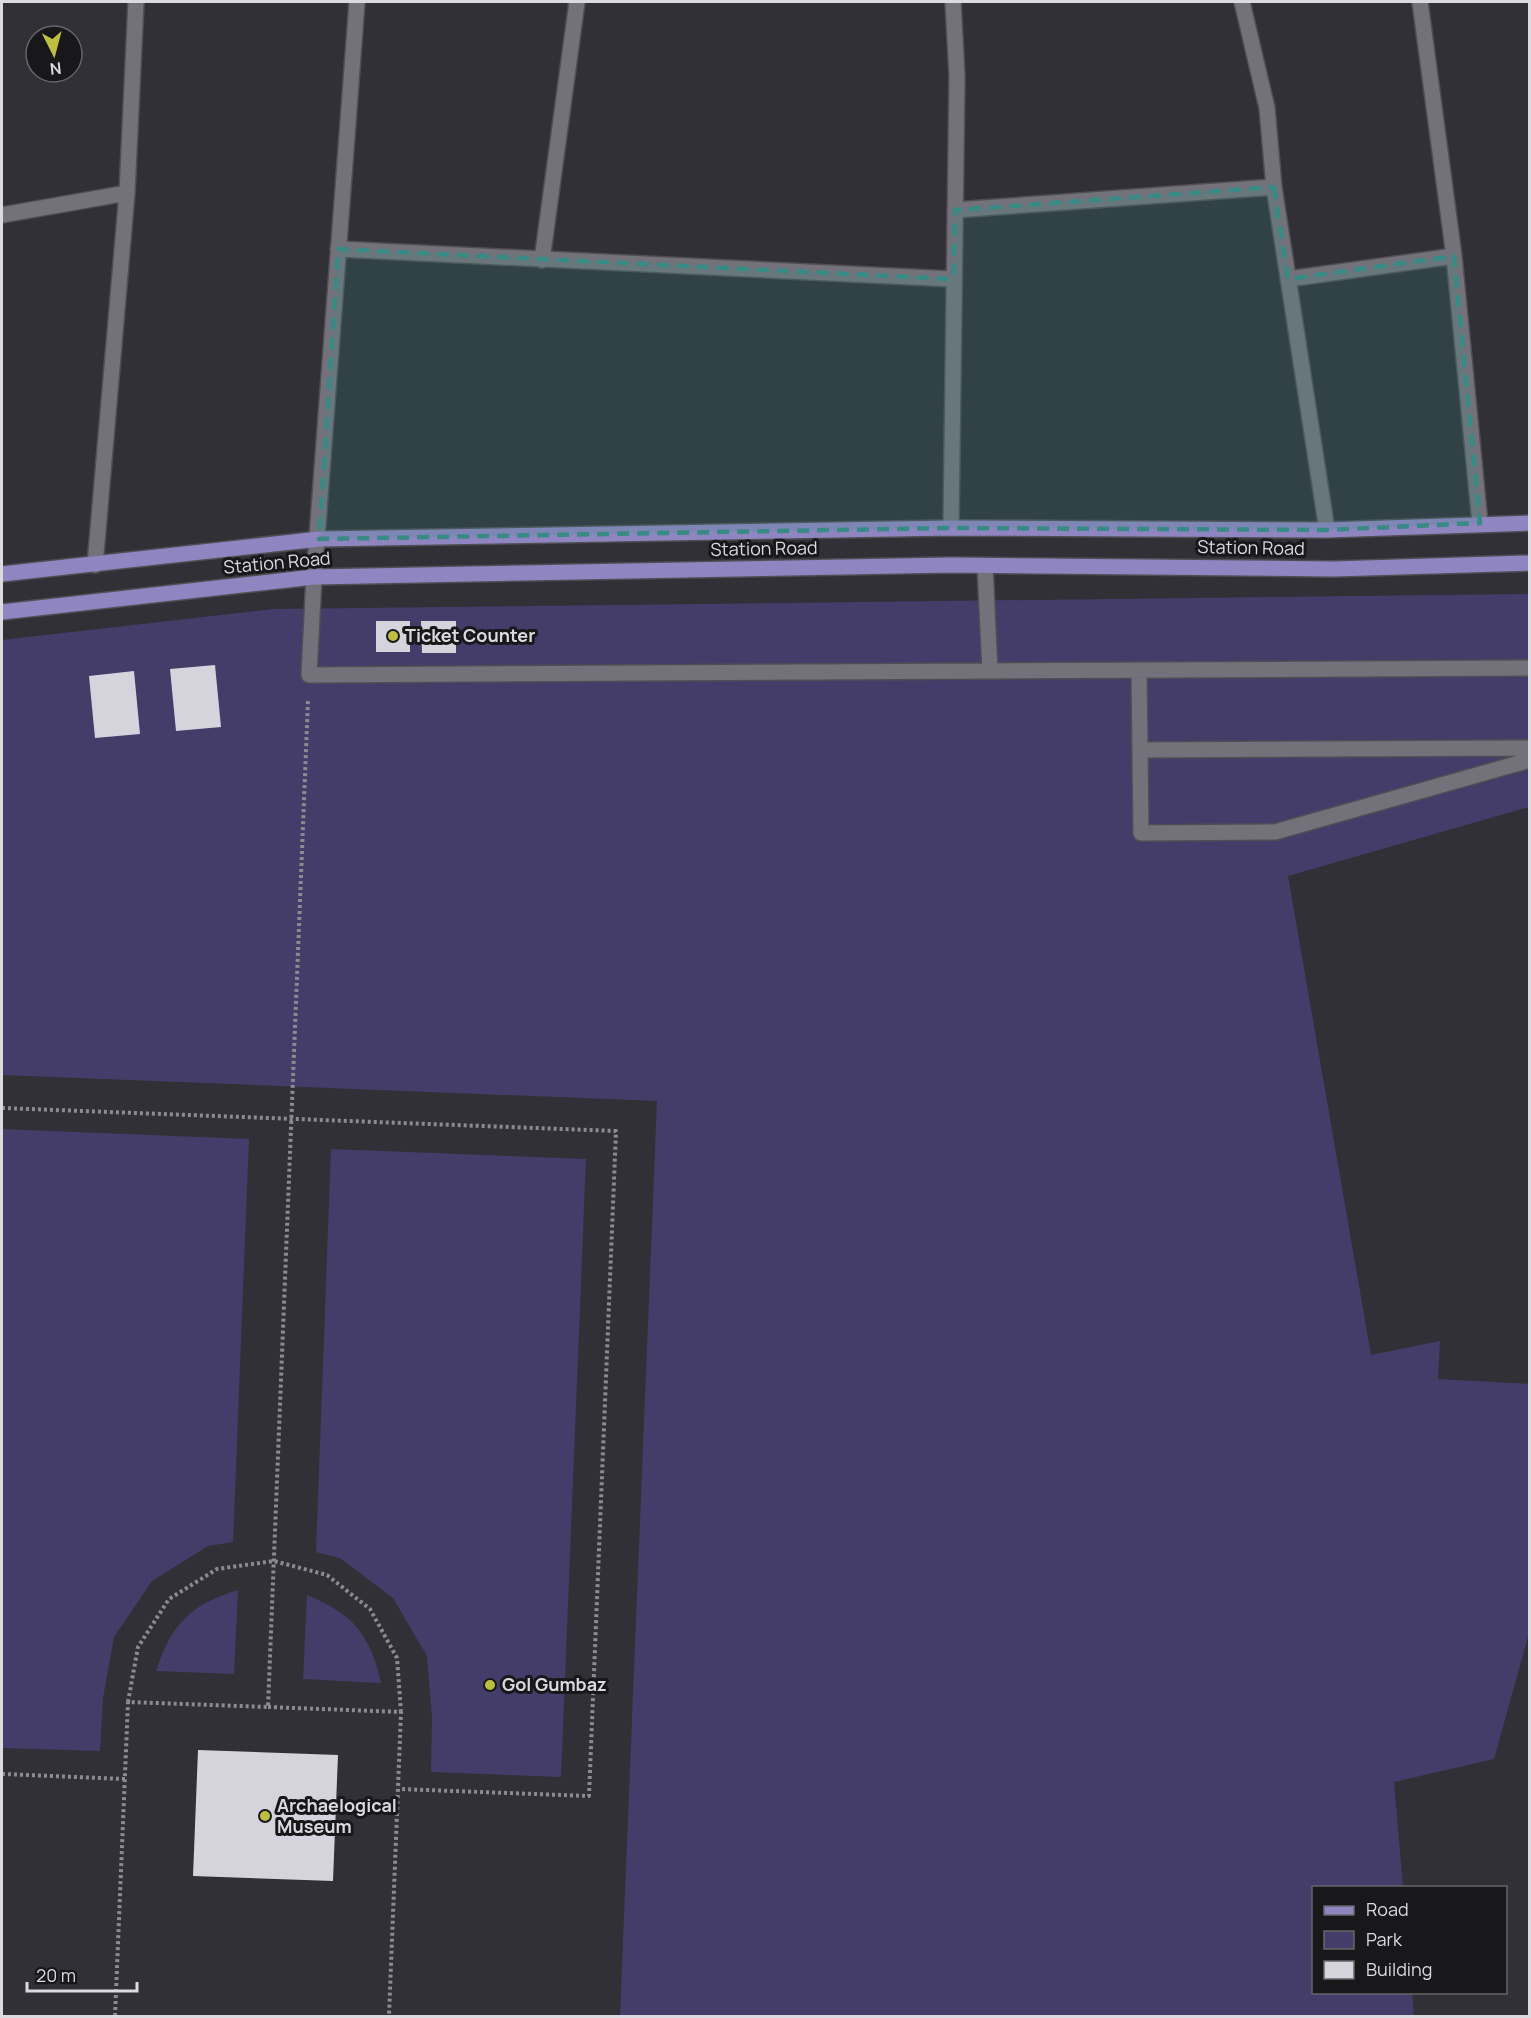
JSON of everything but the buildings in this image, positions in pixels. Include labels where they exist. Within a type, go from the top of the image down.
[{"type":"main road","name":"Station Road","points":[[2,574],[319,539],[951,528],[1327,530],[1530,523]]},
{"type":"main road","name":"Station Road","points":[[2,612],[314,577],[985,566],[1334,569],[1530,563]]},
{"type":"street","points":[[95,565],[127,193],[136,2]]},
{"type":"street","points":[[357,2],[319,539],[314,577],[309,675],[1530,668]]},
{"type":"street","points":[[542,260],[577,2]]},
{"type":"street","points":[[951,528],[957,76],[953,2]]},
{"type":"street","points":[[1242,2],[1267,108],[1274,188],[1327,530]]},
{"type":"street","points":[[1420,2],[1454,256],[1480,523]]},
{"type":"street","points":[[955,210],[1274,188]]},
{"type":"street","points":[[2,215],[127,193]]},
{"type":"street","points":[[338,249],[953,279]]},
{"type":"street","points":[[1288,279],[1454,256]]},
{"type":"street","points":[[985,566],[990,671]]},
{"type":"street","points":[[1139,670],[1141,833],[1275,832],[1530,760]]},
{"type":"street","points":[[1140,750],[1530,748]]},
{"type":"path","points":[[268,1707],[309,675]]},
{"type":"path","points":[[2,1108],[616,1131],[589,1797],[399,1789]]},
{"type":"path","points":[[115,2016],[128,1702],[138,1647],[169,1599],[217,1569],[274,1561],[327,1575],[370,1609],[397,1658],[401,1712],[389,2016]]},
{"type":"path","points":[[128,1702],[401,1712]]},
{"type":"path","points":[[2,1774],[124,1779]]},
{"type":"highlighted area","points":[[1274,187],[1288,279],[1454,256],[1480,523],[1327,530],[951,528],[319,539],[338,249],[953,279],[955,210]]},
{"type":"green space","points":[[1529,594],[1529,807],[1288,876],[1371,1355],[1440,1341],[1438,1379],[1529,1384],[1529,1633],[1494,1759],[1394,1782],[1403,1886],[1312,1886],[1312,1994],[1412,1994],[1414,2016],[620,2016],[657,1101],[2,1075],[2,640],[274,609]]},
{"type":"green space","points":[[2,1129],[249,1139],[233,1542],[208,1546],[152,1581],[114,1637],[103,1698],[100,1751],[2,1748]]},
{"type":"green space","points":[[331,1149],[586,1159],[561,1777],[431,1772],[432,1718],[427,1656],[393,1598],[340,1558],[316,1552]]},
{"type":"green space","points":[[238,1590],[234,1674],[156,1671],[169,1640],[185,1618],[207,1602]]},
{"type":"green space","points":[[307,1595],[336,1610],[357,1628],[371,1651],[381,1683],[303,1679]]},
{"type":"place","name":"Ticket Counter","points":[[393,636]]},
{"type":"place","name":"Gol Gumbaz","points":[[490,1685]]},
{"type":"place","name":"Archaelogical Museum","points":[[265,1816]]}]
